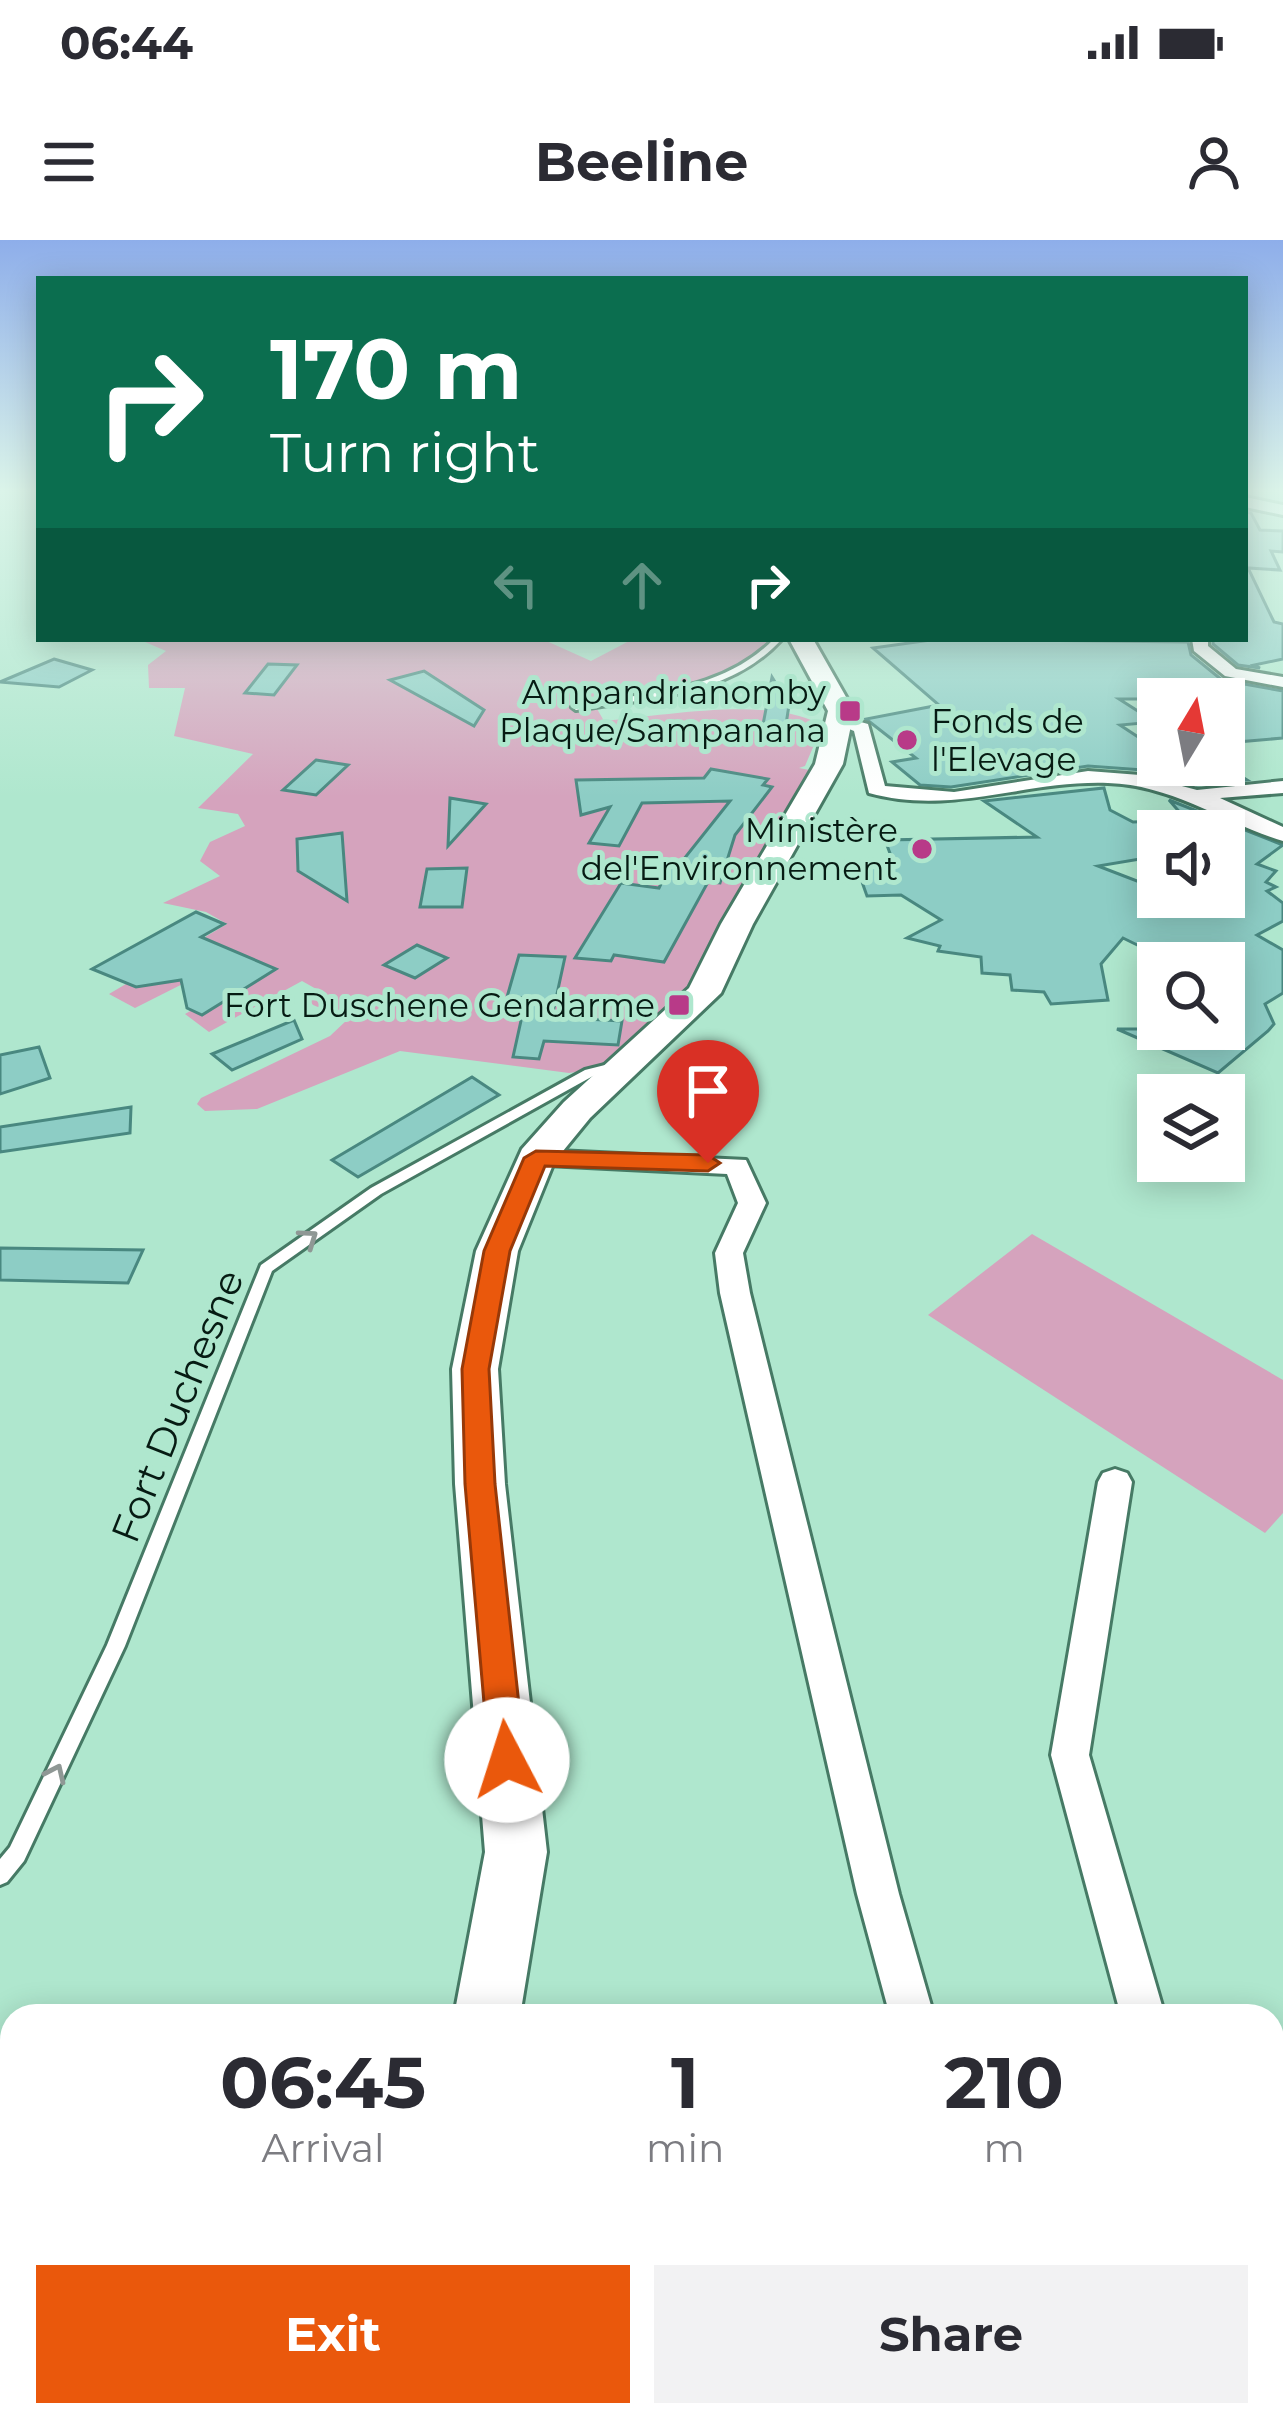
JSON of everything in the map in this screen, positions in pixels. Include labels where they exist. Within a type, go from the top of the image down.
[{"type":"main road","points":[[489,2004],[516,1852],[480,1484],[476,1369],[497,1251],[536,1158],[624,1064],[704,993],[737,923],[829,764],[839,722],[837,696],[803,642]]},
{"type":"street","points":[[1200,642],[1200,648],[1231,674],[1283,682]]},
{"type":"street","points":[[839,722],[862,728],[869,778],[876,789],[899,798],[959,796],[1092,777],[1156,781],[1198,794],[1283,835]]},
{"type":"street","points":[[1198,794],[1283,787]]},
{"type":"street","points":[[536,1158],[616,1164],[680,1160],[736,1166],[752,1203],[728,1253],[735,1293],[909,2004]]},
{"type":"street","points":[[1115,1483],[1070,1755],[1140,2004]]},
{"type":"lane","points":[[575,707],[727,679],[776,642]]},
{"type":"lane","name":"Fort Duchesne","points":[[0,1875],[17,1854],[116,1646],[266,1268],[376,1191],[590,1073],[624,1064]]},
{"type":"shaded area","points":[[145,642],[549,642],[591,661],[627,642],[768,642],[759,655],[717,676],[592,700],[604,721],[738,709],[811,720],[817,738],[805,766],[799,768],[820,772],[748,904],[686,995],[650,1032],[611,1059],[569,1073],[400,1051],[257,1109],[205,1111],[197,1104],[201,1098],[330,1036],[348,1019],[313,1005],[308,998],[318,990],[302,981],[209,1032],[185,1014],[266,968],[240,955],[135,1008],[109,994],[227,924],[206,912],[163,903],[220,876],[200,861],[210,842],[245,826],[238,814],[198,808],[253,754],[174,736],[185,688],[149,688],[148,665],[166,651]]},
{"type":"shaded area","points":[[1032,1234],[1283,1380],[1283,1513],[1265,1533],[928,1315]]},
{"type":"building","points":[[1248,593],[1260,593],[1274,622],[1283,624],[1283,659],[1254,665],[1260,668],[1238,665],[1213,644],[1248,642]]},
{"type":"building","points":[[916,642],[1188,642],[1191,655],[1220,678],[1137,678],[1137,699],[1119,699],[1137,710],[1137,724],[1120,725],[1137,736],[1137,770],[1088,766],[951,787],[920,785],[892,762],[916,758],[866,719],[939,705],[873,648]]},
{"type":"building","points":[[54,659],[92,670],[59,687],[0,682]]},
{"type":"building","points":[[268,664],[297,665],[274,695],[245,693]]},
{"type":"building","points":[[424,671],[484,710],[474,726],[390,680]]},
{"type":"building","points":[[772,677],[789,705],[785,731],[762,730]]},
{"type":"building","points":[[1245,684],[1283,691],[1283,738],[1245,741]]},
{"type":"building","points":[[316,760],[348,765],[316,795],[283,790]]},
{"type":"building","points":[[711,769],[768,779],[763,785],[772,787],[735,835],[720,883],[708,882],[664,962],[614,955],[611,961],[575,958],[621,883],[659,888],[671,863],[680,864],[730,801],[642,803],[619,846],[589,843],[610,807],[581,815],[576,780],[704,778]]},
{"type":"building","points":[[1104,788],[1110,810],[1137,822],[1137,860],[1098,866],[1137,881],[1137,918],[1245,918],[1245,830],[1283,845],[1257,864],[1276,871],[1266,882],[1276,887],[1267,891],[1283,903],[1283,921],[1257,935],[1283,950],[1283,993],[1265,1004],[1274,1024],[1268,1031],[1218,1073],[1165,1050],[1245,1050],[1245,942],[1137,945],[1123,938],[1101,964],[1108,1000],[1051,1004],[1044,992],[1012,990],[1010,975],[982,973],[981,957],[938,951],[940,946],[907,938],[941,920],[901,895],[867,896],[856,865],[894,864],[885,840],[1037,837],[984,801]]},
{"type":"building","points":[[450,798],[486,804],[448,846]]},
{"type":"building","points":[[342,833],[347,901],[298,871],[297,839]]},
{"type":"building","points":[[467,868],[462,907],[420,907],[427,869]]},
{"type":"building","points":[[196,912],[224,924],[201,937],[276,969],[202,1015],[187,1008],[181,980],[136,987],[92,969]]},
{"type":"building","points":[[417,945],[447,958],[415,978],[384,965]]},
{"type":"building","points":[[519,955],[565,957],[552,1017],[622,1021],[618,1045],[544,1041],[539,1059],[513,1057],[526,998],[507,997]]},
{"type":"building","points":[[294,1020],[302,1039],[232,1070],[212,1054]]},
{"type":"building","points":[[39,1047],[50,1078],[0,1094],[0,1055]]},
{"type":"building","points":[[472,1077],[499,1095],[358,1177],[332,1160]]},
{"type":"building","points":[[131,1107],[130,1133],[0,1152],[0,1127]]},
{"type":"building","points":[[0,1248],[143,1250],[128,1283],[0,1280]]},
{"type":"place","name":"Ampandrianomby Plaque/Sampanana","points":[[850,711]]},
{"type":"place","name":"Fonds de l'Elevage","points":[[907,740]]},
{"type":"place","name":"Ministère del'Environnement","points":[[922,849]]},
{"type":"place","name":"Fort Duschene Gendarme","points":[[679,1005]]},
{"type":"route","points":[[507,1760],[480,1484],[476,1369],[497,1251],[536,1158],[616,1164],[708,1163]]}]
